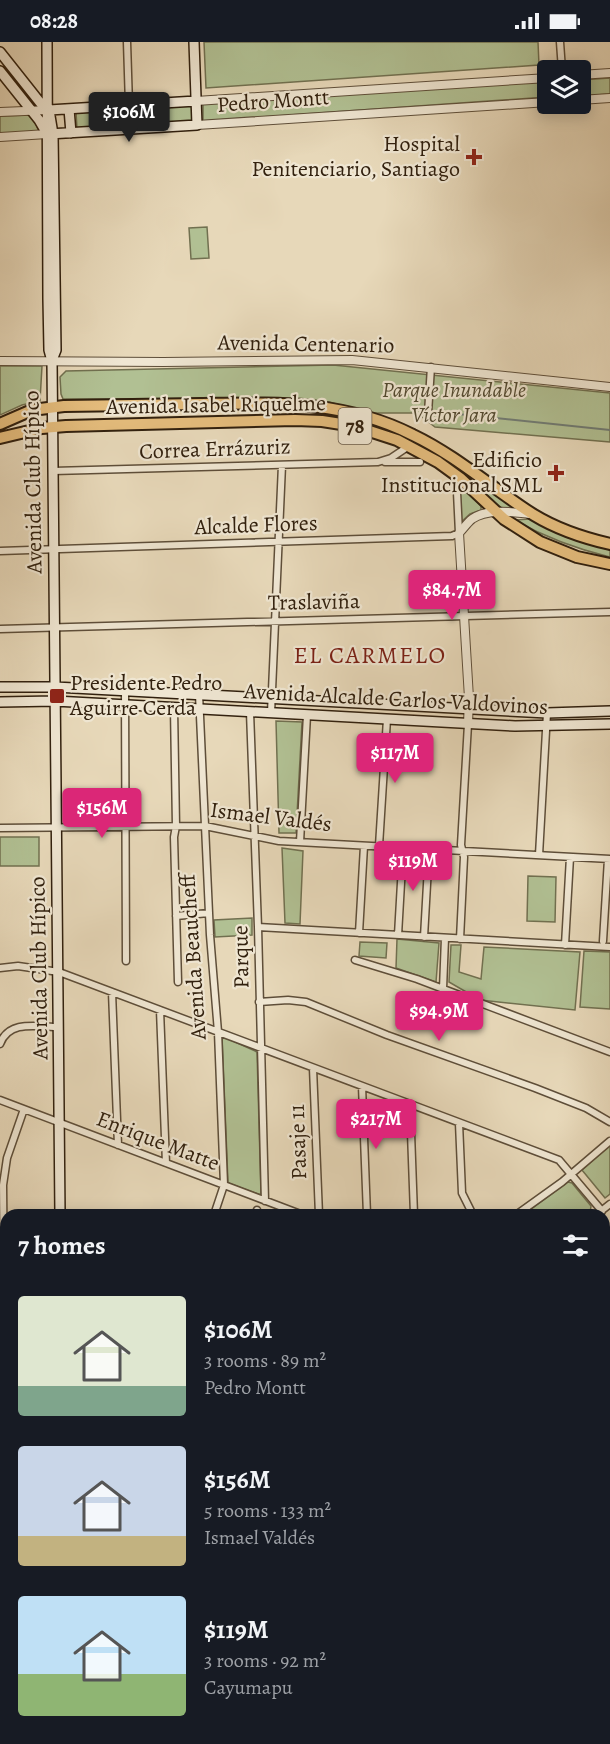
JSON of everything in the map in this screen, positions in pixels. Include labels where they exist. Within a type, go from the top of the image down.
[{"type":"highway","name":"Avenida Isabel Riquelme","points":[[0,424],[32,410],[52,407],[284,404],[318,406],[351,412],[398,428],[428,442],[534,515],[573,534],[610,544]]},
{"type":"highway","name":"Avenida Isabel Riquelme","points":[[0,438],[52,427],[315,420],[343,424],[369,430],[410,446],[449,470],[495,512],[527,534],[552,547],[610,564]]},
{"type":"main road","name":"Avenida Club Hípico","points":[[47,42],[52,299],[49,350],[52,361],[60,1209]]},
{"type":"main road","points":[[194,42],[197,125]]},
{"type":"main road","points":[[0,52],[49,110]]},
{"type":"main road","points":[[0,70],[50,134]]},
{"type":"main road","points":[[34,95],[48,91]]},
{"type":"main road","name":"Pedro Montt","points":[[49,110],[196,101]]},
{"type":"main road","points":[[69,109],[71,133]]},
{"type":"main road","name":"Pedro Montt","points":[[50,134],[197,125]]},
{"type":"main road","name":"Avenida Alcalde Carlos Valdovinos","points":[[0,688],[55,687],[125,690],[547,713],[610,711]]},
{"type":"main road","name":"Avenida Alcalde Carlos Valdovinos","points":[[1,701],[55,701],[546,727],[610,724]]},
{"type":"main road","points":[[339,717],[341,702]]},
{"type":"main road","points":[[402,720],[403,705]]},
{"type":"street","points":[[127,42],[129,105]]},
{"type":"street","points":[[560,42],[561,60]]},
{"type":"street","points":[[591,74],[610,73]]},
{"type":"street","name":"Pedro Montt","points":[[196,101],[537,79]]},
{"type":"street","points":[[591,99],[610,98]]},
{"type":"street","name":"Pedro Montt","points":[[197,125],[537,103]]},
{"type":"street","name":"Pedro Montt","points":[[0,112],[49,110]]},
{"type":"street","name":"Pedro Montt","points":[[0,137],[50,134]]},
{"type":"street","name":"Avenida Centenario","points":[[0,361],[163,362],[336,359],[610,387]]},
{"type":"street","points":[[428,413],[431,367]]},
{"type":"street","name":"Correa Errázuriz","points":[[378,462],[391,458],[410,446]]},
{"type":"street","name":"Correa Errázuriz","points":[[53,471],[420,462]]},
{"type":"street","points":[[272,713],[282,465]]},
{"type":"street","points":[[457,492],[469,709],[461,845],[464,857],[460,939]]},
{"type":"street","points":[[459,533],[473,519],[495,512],[534,515]]},
{"type":"street","name":"Alcalde Flores","points":[[54,550],[449,537],[459,533]]},
{"type":"street","points":[[0,551],[54,550]]},
{"type":"street","name":"Traslaviña","points":[[0,629],[610,612]]},
{"type":"street","points":[[125,690],[126,960]]},
{"type":"street","name":"Avenida Beaucheff","points":[[199,694],[224,1185],[216,1209]]},
{"type":"street","points":[[174,708],[176,826],[174,837],[178,982]]},
{"type":"street","name":"Parque","points":[[250,712],[265,1201]]},
{"type":"street","points":[[539,855],[547,713]]},
{"type":"street","points":[[300,842],[307,715]]},
{"type":"street","points":[[379,846],[387,719]]},
{"type":"street","name":"Ismael Valdés","points":[[0,828],[205,826],[255,838],[300,842],[609,859]]},
{"type":"street","points":[[358,933],[364,846]]},
{"type":"street","points":[[398,935],[403,848]]},
{"type":"street","points":[[424,937],[429,849]]},
{"type":"street","points":[[565,945],[570,857]]},
{"type":"street","points":[[603,941],[609,859]]},
{"type":"street","points":[[176,916],[209,913]]},
{"type":"street","points":[[258,927],[610,947]]},
{"type":"street","points":[[443,989],[445,938]]},
{"type":"street","points":[[356,960],[443,989],[610,1052]]},
{"type":"street","points":[[0,968],[18,966],[58,972],[558,1160],[572,1174],[596,1209]]},
{"type":"street","points":[[112,992],[118,1145]]},
{"type":"street","points":[[259,1002],[288,999],[306,1002],[586,1108],[610,1122]]},
{"type":"street","points":[[160,1010],[166,1163]]},
{"type":"street","points":[[0,1044],[6,1032],[13,1028],[59,1027]]},
{"type":"street","name":"Pasaje 11","points":[[313,1068],[319,1209]]},
{"type":"street","points":[[362,1086],[367,1209]]},
{"type":"street","name":"Enrique Matte","points":[[0,1100],[287,1209]]},
{"type":"street","points":[[410,1105],[414,1209]]},
{"type":"street","points":[[1,1209],[1,1185],[7,1158],[24,1109]]},
{"type":"street","points":[[459,1123],[462,1193],[469,1209]]},
{"type":"street","points":[[524,1209],[572,1174],[610,1141]]},
{"type":"green space","points":[[204,42],[538,42],[537,65],[206,88]]},
{"type":"green space","points":[[610,78],[610,94],[591,95],[591,79]]},
{"type":"green space","points":[[537,82],[537,98],[203,121],[203,103]]},
{"type":"green space","points":[[192,105],[192,121],[77,129],[76,112]]},
{"type":"green space","points":[[29,115],[39,132],[0,134],[0,116]]},
{"type":"green space","points":[[207,227],[209,258],[191,259],[189,228]]},
{"type":"green space","name":"Parque Inundable Víctor Jara","points":[[333,365],[610,393],[610,442],[435,427],[417,413],[369,413],[329,402],[298,398],[63,399],[61,394],[60,377],[66,371]]},
{"type":"green space","points":[[0,366],[42,366],[40,401],[22,405],[0,415]]},
{"type":"green space","points":[[426,448],[518,510],[498,507],[454,468]]},
{"type":"green space","points":[[459,485],[481,506],[481,510],[470,514],[460,523]]},
{"type":"green space","points":[[531,519],[566,537],[610,550],[610,557],[561,542],[514,520]]},
{"type":"green space","points":[[276,721],[302,722],[296,833],[279,833]]},
{"type":"green space","points":[[0,837],[39,837],[39,866],[0,866]]},
{"type":"green space","points":[[282,848],[303,851],[300,924],[285,923]]},
{"type":"green space","points":[[528,876],[556,877],[555,922],[527,921]]},
{"type":"green space","points":[[252,918],[252,935],[215,937],[214,920]]},
{"type":"green space","points":[[397,939],[439,943],[436,982],[396,968]]},
{"type":"green space","points":[[360,942],[387,943],[386,958],[359,956]]},
{"type":"green space","points":[[451,945],[461,945],[459,972],[481,979],[484,947],[580,952],[575,1010],[480,1000],[449,982]]},
{"type":"green space","points":[[584,951],[610,952],[610,1009],[580,1007]]},
{"type":"green space","points":[[222,1036],[257,1052],[261,1195],[228,1183]]},
{"type":"green space","points":[[610,1145],[610,1194],[605,1198],[582,1170]]},
{"type":"green space","points":[[568,1182],[572,1183],[591,1206],[591,1209],[531,1209]]},
{"type":"waterway","points":[[457,414],[610,430]]},
{"type":"place","name":"Hospital Penitenciario, Santiago","points":[[474,157]]},
{"type":"place","name":"Edificio Institucional SML","points":[[556,473]]},
{"type":"place","name":"Presidente Pedro Aguirre Cerda","points":[[57,696]]},
{"type":"district","name":"EL CARMELO","points":[[370,655]]}]
